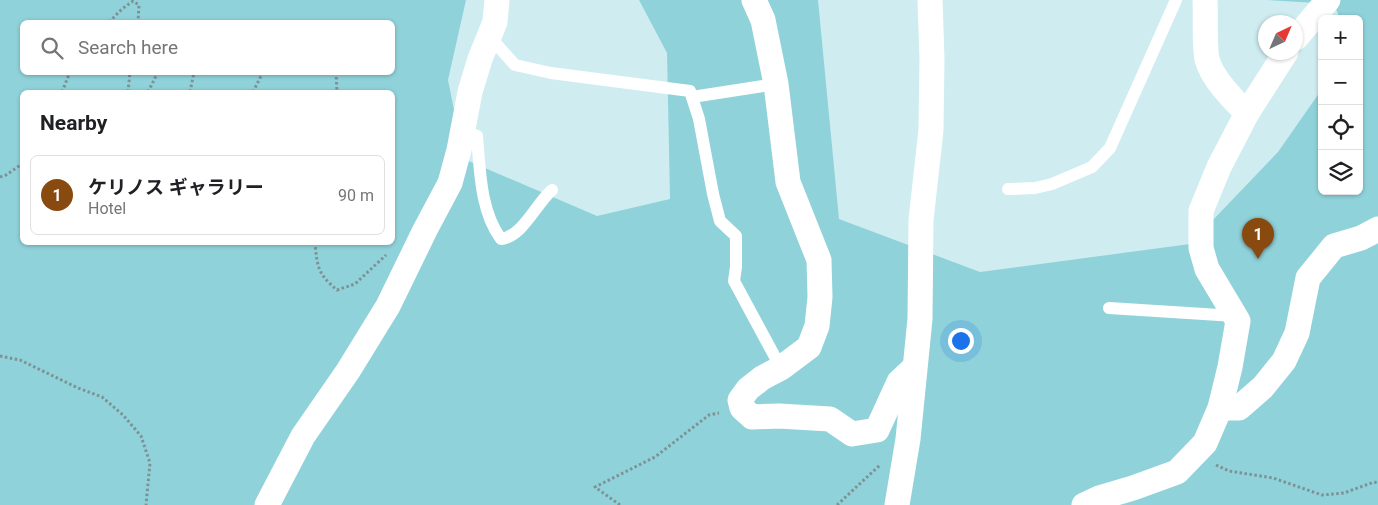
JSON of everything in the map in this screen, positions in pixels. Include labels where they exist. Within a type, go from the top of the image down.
[{"type":"street","points":[[267,505],[303,436],[348,371],[388,306],[450,183],[463,131],[470,92],[480,58],[495,22],[497,0]]},
{"type":"street","points":[[754,0],[763,20],[776,84],[788,182],[819,260],[820,287],[817,326],[809,347],[748,389],[740,400],[742,408],[752,416],[830,419],[852,434],[877,430],[899,382],[914,368]]},
{"type":"street","points":[[897,505],[908,439],[920,318],[921,220],[931,130],[932,59],[930,0]]},
{"type":"street","points":[[1205,0],[1207,60],[1217,79],[1235,102],[1247,113]]},
{"type":"street","points":[[1303,30],[1328,0]]},
{"type":"street","points":[[1084,505],[1099,498],[1134,488],[1177,472],[1205,443],[1220,408],[1238,321],[1207,268],[1201,248],[1201,211],[1219,167],[1247,113],[1281,60]]},
{"type":"street","points":[[1220,408],[1239,408],[1263,387],[1284,361],[1297,333],[1308,278],[1334,246],[1361,238],[1378,229]]},
{"type":"lane","points":[[1008,189],[1035,188],[1052,184],[1092,167],[1110,148],[1176,0]]},
{"type":"lane","points":[[489,36],[515,65],[551,73],[690,91],[699,119],[720,221],[736,236],[734,281],[781,368]]},
{"type":"lane","points":[[692,97],[776,84]]},
{"type":"lane","points":[[463,131],[477,136],[487,206],[493,228],[501,239],[510,238],[525,223],[542,199],[552,190]]},
{"type":"lane","points":[[1109,308],[1235,316]]},
{"type":"path","points":[[111,20],[133,1],[139,5],[138,20]]},
{"type":"path","points":[[63,90],[69,75]]},
{"type":"path","points":[[128,90],[130,75]]},
{"type":"path","points":[[149,90],[156,75]]},
{"type":"path","points":[[190,90],[193,75]]},
{"type":"path","points":[[254,90],[262,75]]},
{"type":"path","points":[[336,75],[337,90]]},
{"type":"path","points":[[0,177],[20,165]]},
{"type":"path","points":[[315,245],[316,258],[322,277],[337,290],[355,284],[392,249]]},
{"type":"path","points":[[0,356],[20,360],[78,388],[102,396],[124,415],[141,436],[150,463],[146,505]]},
{"type":"path","points":[[620,505],[594,487],[655,457],[709,415],[742,408]]},
{"type":"path","points":[[837,505],[908,439]]},
{"type":"path","points":[[1192,455],[1229,471],[1273,478],[1322,495],[1344,492],[1374,482],[1378,483]]},
{"type":"shaded area","points":[[0,0],[466,0],[448,80],[464,159],[597,216],[670,199],[667,53],[639,0],[818,0],[839,219],[980,272],[1190,244],[1278,152],[1318,95],[1318,195],[1363,195],[1363,15],[1338,15],[1334,4],[1267,0],[1378,0],[1378,505],[0,505]]},
{"type":"place","name":"ケリノス ギャラリー","points":[[1258,259]]}]
